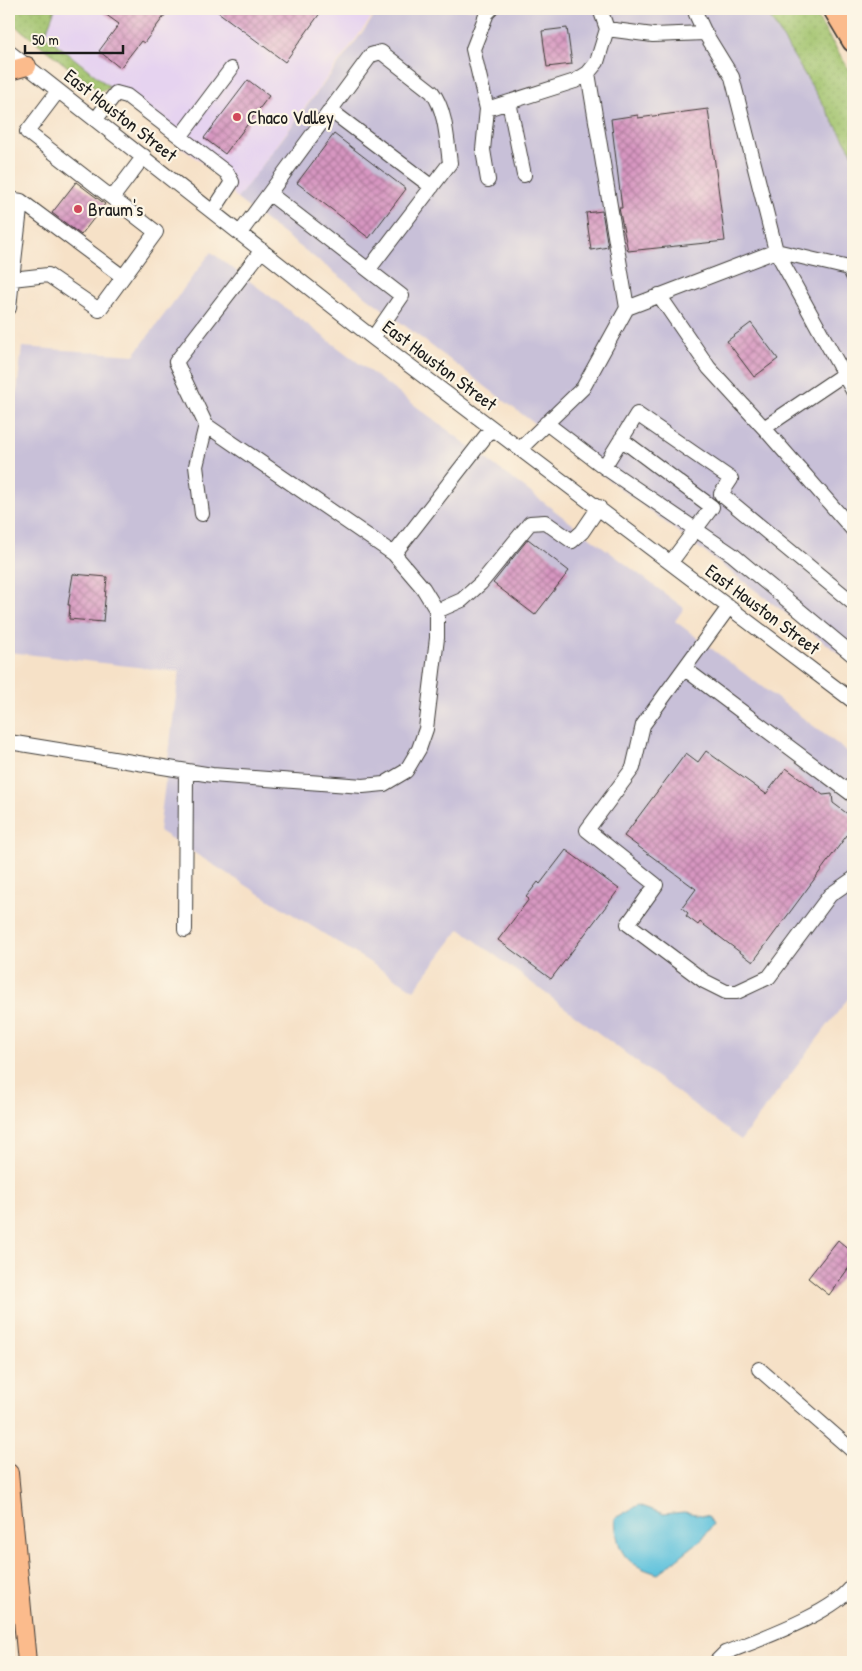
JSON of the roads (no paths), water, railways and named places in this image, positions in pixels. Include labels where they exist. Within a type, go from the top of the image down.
[{"type":"highway","points":[[834,9],[853,41]]},
{"type":"main road","points":[[9,71],[27,66]]},
{"type":"main road","points":[[9,1472],[27,1662]]},
{"type":"street","points":[[488,180],[482,150],[487,109],[473,50],[487,13],[491,9]]},
{"type":"street","points":[[487,109],[575,81],[588,73],[597,62],[607,29],[600,9]]},
{"type":"street","points":[[697,9],[696,14],[705,33],[732,77],[776,251],[853,390]]},
{"type":"street","points":[[607,29],[653,35],[705,33]]},
{"type":"street","name":"East Houston Street","points":[[9,52],[144,156],[373,338],[672,562],[853,701]]},
{"type":"street","points":[[240,233],[371,55],[381,52],[432,92],[438,99],[450,163],[369,269]]},
{"type":"street","points":[[180,137],[231,69]]},
{"type":"street","points":[[520,449],[582,388],[627,308],[588,73]]},
{"type":"street","points":[[10,278],[48,275],[99,310],[156,232],[114,197],[27,132],[58,91]]},
{"type":"street","points":[[96,119],[116,93],[127,96],[228,173],[232,182],[212,211]]},
{"type":"street","points":[[508,102],[524,175]]},
{"type":"street","points":[[330,110],[432,187]]},
{"type":"street","points":[[114,197],[144,156]]},
{"type":"street","points":[[270,194],[402,296],[373,338]]},
{"type":"street","points":[[15,200],[124,277]]},
{"type":"street","points":[[9,308],[15,200]]},
{"type":"street","points":[[9,742],[186,771],[363,786],[384,784],[406,770],[419,748],[426,729],[437,612],[423,588],[394,554],[206,426],[176,362],[262,250]]},
{"type":"street","points":[[627,308],[776,251],[849,268],[853,276]]},
{"type":"street","points":[[659,296],[709,368],[853,530]]},
{"type":"street","points":[[764,428],[844,374]]},
{"type":"street","points":[[604,467],[637,414],[731,479],[672,562]]},
{"type":"street","points":[[546,423],[604,467],[733,555],[853,655]]},
{"type":"street","points":[[202,514],[196,466],[206,426]]},
{"type":"street","points":[[394,554],[492,428]]},
{"type":"street","points":[[621,439],[712,507]]},
{"type":"street","points":[[721,494],[853,603]]},
{"type":"street","points":[[437,612],[462,600],[481,583],[530,523],[545,522],[572,541],[582,532],[599,508]]},
{"type":"street","points":[[729,607],[643,725],[633,768],[588,830],[656,885],[628,924],[704,981],[726,992],[737,992],[769,977],[830,895],[853,879]]},
{"type":"street","points":[[685,669],[853,795]]},
{"type":"street","points":[[185,930],[186,771]]},
{"type":"street","points":[[759,1369],[853,1451]]},
{"type":"street","points":[[716,1662],[725,1653],[805,1620],[848,1593],[853,1585]]},
{"type":"water","points":[[639,1505],[664,1514],[684,1512],[708,1516],[713,1524],[702,1539],[658,1574],[637,1566],[630,1561],[624,1555],[618,1540],[615,1518]]},
{"type":"place","name":"Chaco Valley","points":[[237,117]]},
{"type":"place","name":"Braum's","points":[[78,209]]}]
